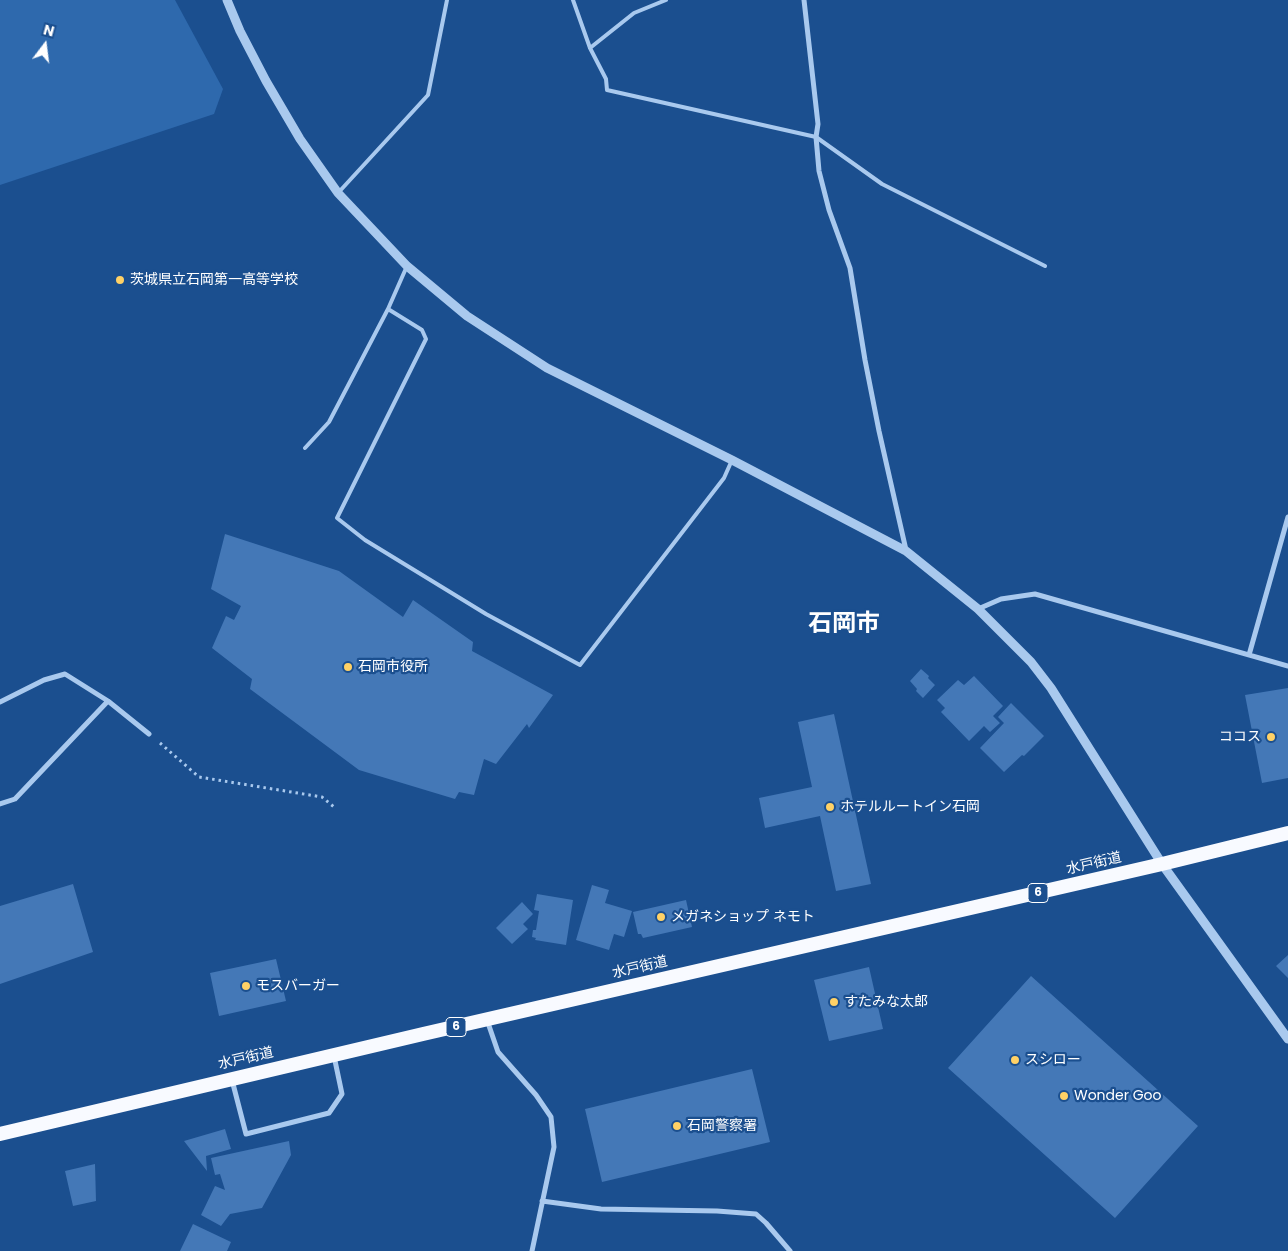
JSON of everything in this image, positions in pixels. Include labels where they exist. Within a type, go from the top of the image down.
[{"type":"highway","name":"水戸街道","points":[[0,1134],[1162,864],[1288,833]]},
{"type":"street","points":[[227,0],[240,31],[266,81],[300,139],[338,193],[406,266],[467,316],[547,368],[732,460],[906,551],[978,609],[1031,662],[1051,688],[1162,864],[1288,1039]]},
{"type":"street","points":[[804,0],[818,124],[816,137],[819,171],[829,210],[850,268],[879,431],[906,551]]},
{"type":"street","points":[[1249,655],[1288,517]]},
{"type":"street","points":[[978,609],[1001,599],[1035,594],[1288,666]]},
{"type":"street","points":[[0,702],[44,680],[65,674],[108,701],[149,734]]},
{"type":"street","points":[[0,804],[15,799],[108,701]]},
{"type":"street","points":[[487,1020],[498,1052],[536,1095],[551,1117],[554,1147],[532,1251]]},
{"type":"street","points":[[232,1079],[246,1134],[328,1113],[342,1094],[334,1055]]},
{"type":"street","points":[[542,1201],[601,1209],[716,1211],[756,1214],[790,1251]]},
{"type":"lane","points":[[338,193],[428,95],[447,0]]},
{"type":"lane","points":[[573,0],[590,48],[606,79],[608,90],[816,137],[882,184],[1045,266]]},
{"type":"lane","points":[[590,48],[634,13],[666,0]]},
{"type":"lane","points":[[305,448],[329,422],[388,309],[406,266]]},
{"type":"lane","points":[[388,309],[422,330],[426,339],[337,518],[365,540],[470,604],[580,666],[724,478],[732,460]]},
{"type":"path","points":[[149,734],[199,777],[322,797],[334,806]]},
{"type":"shaded area","points":[[0,0],[175,0],[223,89],[214,114],[0,185]]},
{"type":"building","name":"石岡市役所","points":[[225,534],[339,571],[403,617],[413,600],[473,642],[472,651],[553,695],[529,728],[527,724],[496,764],[484,759],[474,795],[459,792],[455,799],[359,770],[250,689],[252,679],[212,648],[226,616],[234,620],[241,606],[211,589]]},
{"type":"building","points":[[921,669],[935,685],[923,698],[910,681]]},
{"type":"building","points":[[974,676],[1003,706],[993,716],[1000,723],[990,732],[984,726],[969,741],[941,712],[945,708],[937,700],[958,680],[964,685]]},
{"type":"building","name":"ココス","points":[[1288,688],[1288,778],[1262,783],[1245,695]]},
{"type":"building","points":[[1011,703],[1044,736],[1004,772],[980,748],[1004,723],[998,717]]},
{"type":"building","points":[[834,714],[871,884],[836,891],[820,816],[765,828],[759,798],[812,787],[798,722]]},
{"type":"building","points":[[73,884],[93,952],[0,984],[0,906]]},
{"type":"building","points":[[592,885],[609,890],[605,903],[632,911],[624,937],[614,934],[609,950],[576,940]]},
{"type":"building","points":[[537,894],[573,900],[566,945],[535,940],[536,938],[532,937],[533,930],[536,930],[539,911],[534,910]]},
{"type":"building","points":[[686,900],[692,927],[643,938],[641,934],[638,934],[633,912]]},
{"type":"building","points":[[522,902],[533,914],[523,924],[528,929],[512,944],[496,928]]},
{"type":"building","points":[[1288,955],[1288,978],[1276,966]]},
{"type":"building","points":[[276,959],[286,1001],[219,1016],[210,973]]},
{"type":"building","points":[[869,967],[883,1029],[829,1041],[814,980]]},
{"type":"building","points":[[1031,976],[1198,1126],[1115,1218],[948,1068]]},
{"type":"building","name":"石岡警察署","points":[[752,1069],[770,1142],[602,1182],[585,1109]]},
{"type":"building","points":[[225,1129],[231,1149],[206,1156],[207,1171],[184,1141]]},
{"type":"building","points":[[289,1141],[291,1155],[262,1208],[230,1214],[221,1226],[201,1215],[215,1186],[225,1190],[220,1174],[215,1175],[211,1158]]},
{"type":"building","points":[[95,1164],[96,1201],[73,1206],[65,1171]]},
{"type":"building","points":[[193,1224],[231,1242],[227,1251],[180,1251]]},
{"type":"place","name":"茨城県立石岡第一高等学校","points":[[120,280]]},
{"type":"place","name":"石岡市役所","points":[[348,667]]},
{"type":"place","name":"ココス","points":[[1271,737]]},
{"type":"place","name":"ホテルルートイン石岡","points":[[830,807]]},
{"type":"place","name":"メガネショップ ネモト","points":[[661,917]]},
{"type":"place","name":"モスバーガー","points":[[246,986]]},
{"type":"place","name":"すたみな太郎","points":[[834,1002]]},
{"type":"place","name":"スシロー","points":[[1015,1060]]},
{"type":"place","name":"Wonder Goo","points":[[1064,1096]]},
{"type":"place","name":"石岡警察署","points":[[677,1126]]},
{"type":"district","name":"石岡市","points":[[844,625]]}]
